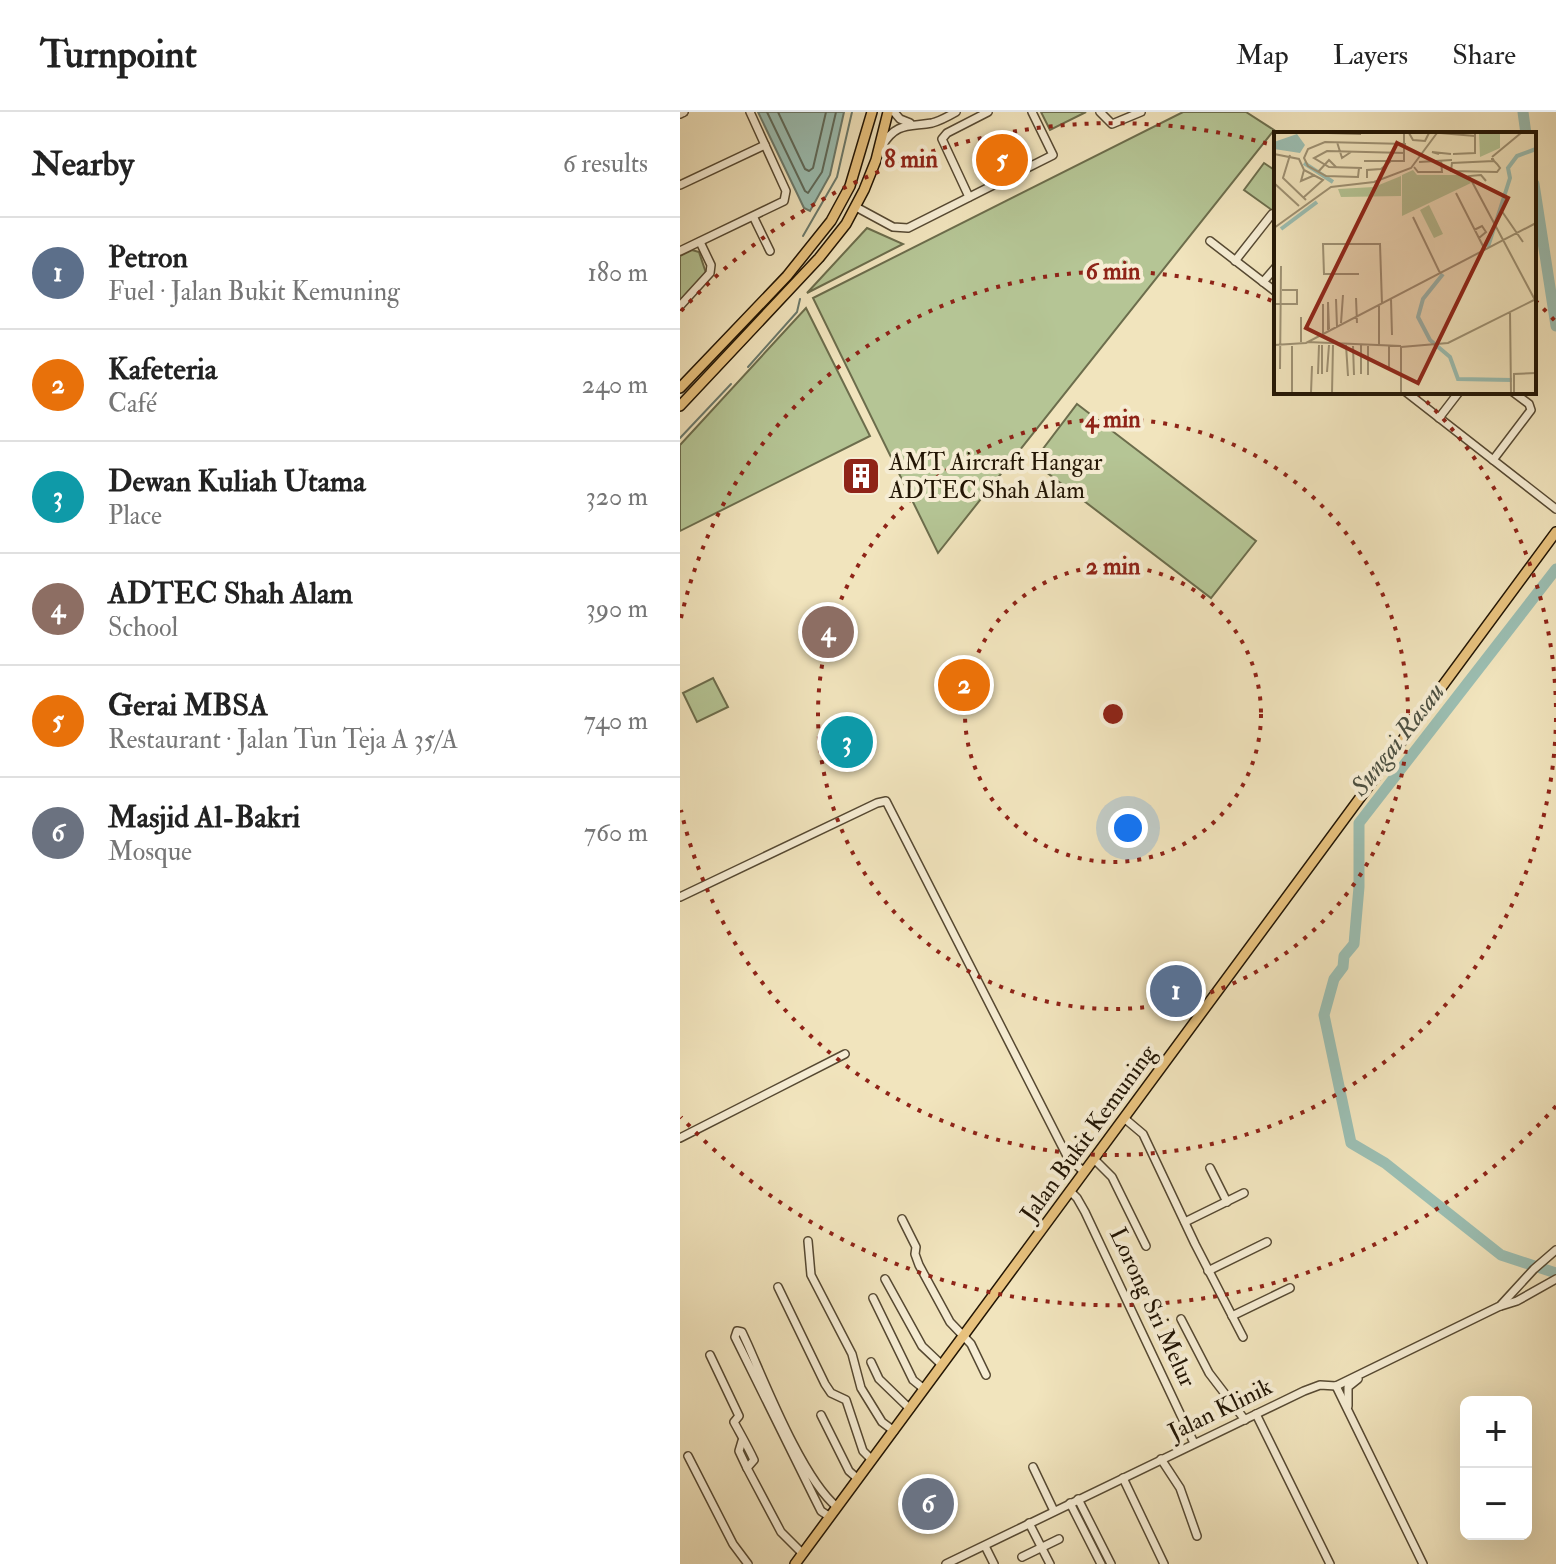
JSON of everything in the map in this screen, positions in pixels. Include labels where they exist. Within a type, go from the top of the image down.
[{"type":"main road","points":[[680,388],[787,276],[831,221],[850,186],[872,112]]},
{"type":"main road","points":[[680,406],[819,258],[856,207],[876,160],[888,112]]},
{"type":"main road","name":"Jalan Bukit Kemuning","points":[[795,1564],[1556,532]]},
{"type":"street","points":[[680,251],[780,205],[786,195],[750,112]]},
{"type":"street","points":[[894,112],[900,119],[912,124]]},
{"type":"street","points":[[876,160],[889,134],[912,124],[934,123],[956,112]]},
{"type":"street","points":[[969,197],[942,139],[947,133],[988,112]]},
{"type":"street","points":[[856,207],[893,227],[908,228],[1053,155],[1032,112]]},
{"type":"street","points":[[1100,112],[1112,124],[1141,112]]},
{"type":"street","points":[[680,185],[765,145]]},
{"type":"street","points":[[1235,261],[1272,214]]},
{"type":"street","points":[[754,218],[770,251]]},
{"type":"street","points":[[1210,241],[1274,290]]},
{"type":"street","points":[[680,306],[710,273],[711,265],[700,242]]},
{"type":"street","points":[[1263,282],[1274,269]]},
{"type":"street","points":[[1409,394],[1556,509]]},
{"type":"street","points":[[1439,418],[1457,394]]},
{"type":"street","points":[[1493,460],[1531,410],[1529,404],[1516,394]]},
{"type":"street","points":[[680,897],[886,801],[1067,1156],[1084,1172]]},
{"type":"street","points":[[680,1138],[845,1054]]},
{"type":"street","points":[[1124,1118],[1143,1134],[1243,1337]]},
{"type":"street","points":[[1094,1159],[1112,1177],[1146,1246]]},
{"type":"street","points":[[1210,1168],[1227,1202]]},
{"type":"street","name":"Lorong Sri Melur","points":[[1070,1191],[1085,1212],[1194,1443]]},
{"type":"street","points":[[1185,1222],[1244,1193]]},
{"type":"street","points":[[902,1219],[916,1247],[919,1265],[950,1322],[971,1344],[986,1375]]},
{"type":"street","points":[[808,1241],[811,1275],[852,1354],[861,1388],[882,1422],[894,1431]]},
{"type":"street","points":[[1208,1271],[1267,1242]]},
{"type":"street","points":[[1500,1306],[1556,1250]]},
{"type":"street","points":[[885,1279],[922,1346],[942,1365]]},
{"type":"street","points":[[1349,1412],[1348,1387],[1379,1365],[1500,1306],[1517,1301],[1555,1279]]},
{"type":"street","points":[[778,1287],[825,1384],[831,1393],[846,1400],[863,1451],[872,1460]]},
{"type":"street","points":[[1232,1316],[1290,1288]]},
{"type":"street","points":[[873,1298],[913,1380],[924,1389]]},
{"type":"street","points":[[1181,1319],[1209,1373],[1245,1420]]},
{"type":"street","points":[[710,1355],[739,1416],[734,1422],[754,1460],[747,1468],[781,1532],[803,1554]]},
{"type":"street","points":[[871,1362],[879,1379],[910,1409]]},
{"type":"street","name":"Jalan Klinik","points":[[946,1564],[1313,1387],[1336,1386],[1379,1365]]},
{"type":"street","points":[[830,1517],[818,1505],[755,1368],[822,1494],[837,1507]]},
{"type":"street","points":[[861,1388],[879,1379]]},
{"type":"street","points":[[1336,1386],[1423,1564]]},
{"type":"street","points":[[1256,1414],[1330,1564]]},
{"type":"street","points":[[821,1415],[849,1471],[858,1479]]},
{"type":"street","points":[[688,1456],[733,1544],[748,1564]]},
{"type":"street","points":[[1161,1459],[1180,1488],[1197,1536]]},
{"type":"street","points":[[1033,1467],[1054,1511]]},
{"type":"street","points":[[1123,1478],[1164,1564]]},
{"type":"street","points":[[1074,1501],[1101,1564]]},
{"type":"street","points":[[1074,1501],[1111,1564]]},
{"type":"street","points":[[1029,1523],[1050,1564]]},
{"type":"street","points":[[1022,1557],[1059,1539]]},
{"type":"street","points":[[985,1546],[994,1564]]},
{"type":"green space","points":[[1041,112],[1086,112],[1050,130]]},
{"type":"green space","points":[[1183,112],[1246,112],[1274,130],[938,553],[813,298]]},
{"type":"green space","points":[[1264,163],[1274,170],[1274,212],[1244,190]]},
{"type":"green space","points":[[867,228],[903,244],[807,293]]},
{"type":"green space","points":[[692,250],[699,252],[706,273],[680,301],[680,256]]},
{"type":"green space","points":[[806,308],[870,436],[680,531],[680,445]]},
{"type":"green space","points":[[1077,404],[1256,541],[1211,598],[1033,462]]},
{"type":"green space","points":[[713,678],[728,707],[697,722],[683,693]]},
{"type":"water","points":[[758,112],[844,112],[830,175],[810,211],[804,208]]},
{"type":"waterway","points":[[803,236],[837,177],[852,112]]},
{"type":"waterway","name":"Sungai Rasau","points":[[1523,112],[1526,132]]},
{"type":"waterway","name":"Sungai Rasau","points":[[1536,197],[1556,326]]},
{"type":"waterway","points":[[748,367],[797,312],[800,299]]},
{"type":"waterway","points":[[680,438],[731,384]]},
{"type":"waterway","name":"Sungai Rasau","points":[[1556,569],[1359,823],[1359,887],[1354,944],[1344,956],[1343,967],[1334,979],[1324,1015],[1351,1143],[1385,1163],[1501,1255],[1556,1273]]},
{"type":"place","name":"Gerai MBSA","points":[[1002,160]]},
{"type":"place","name":"AMT Aircraft Hangar ADTEC Shah Alam","points":[[861,476]]},
{"type":"place","name":"ADTEC Shah Alam","points":[[828,632]]},
{"type":"place","name":"Kafeteria","points":[[964,685]]},
{"type":"place","name":"Dewan Kuliah Utama","points":[[847,742]]},
{"type":"place","name":"Petron","points":[[1176,991]]},
{"type":"place","name":"Masjid Al-Bakri","points":[[928,1504]]}]
